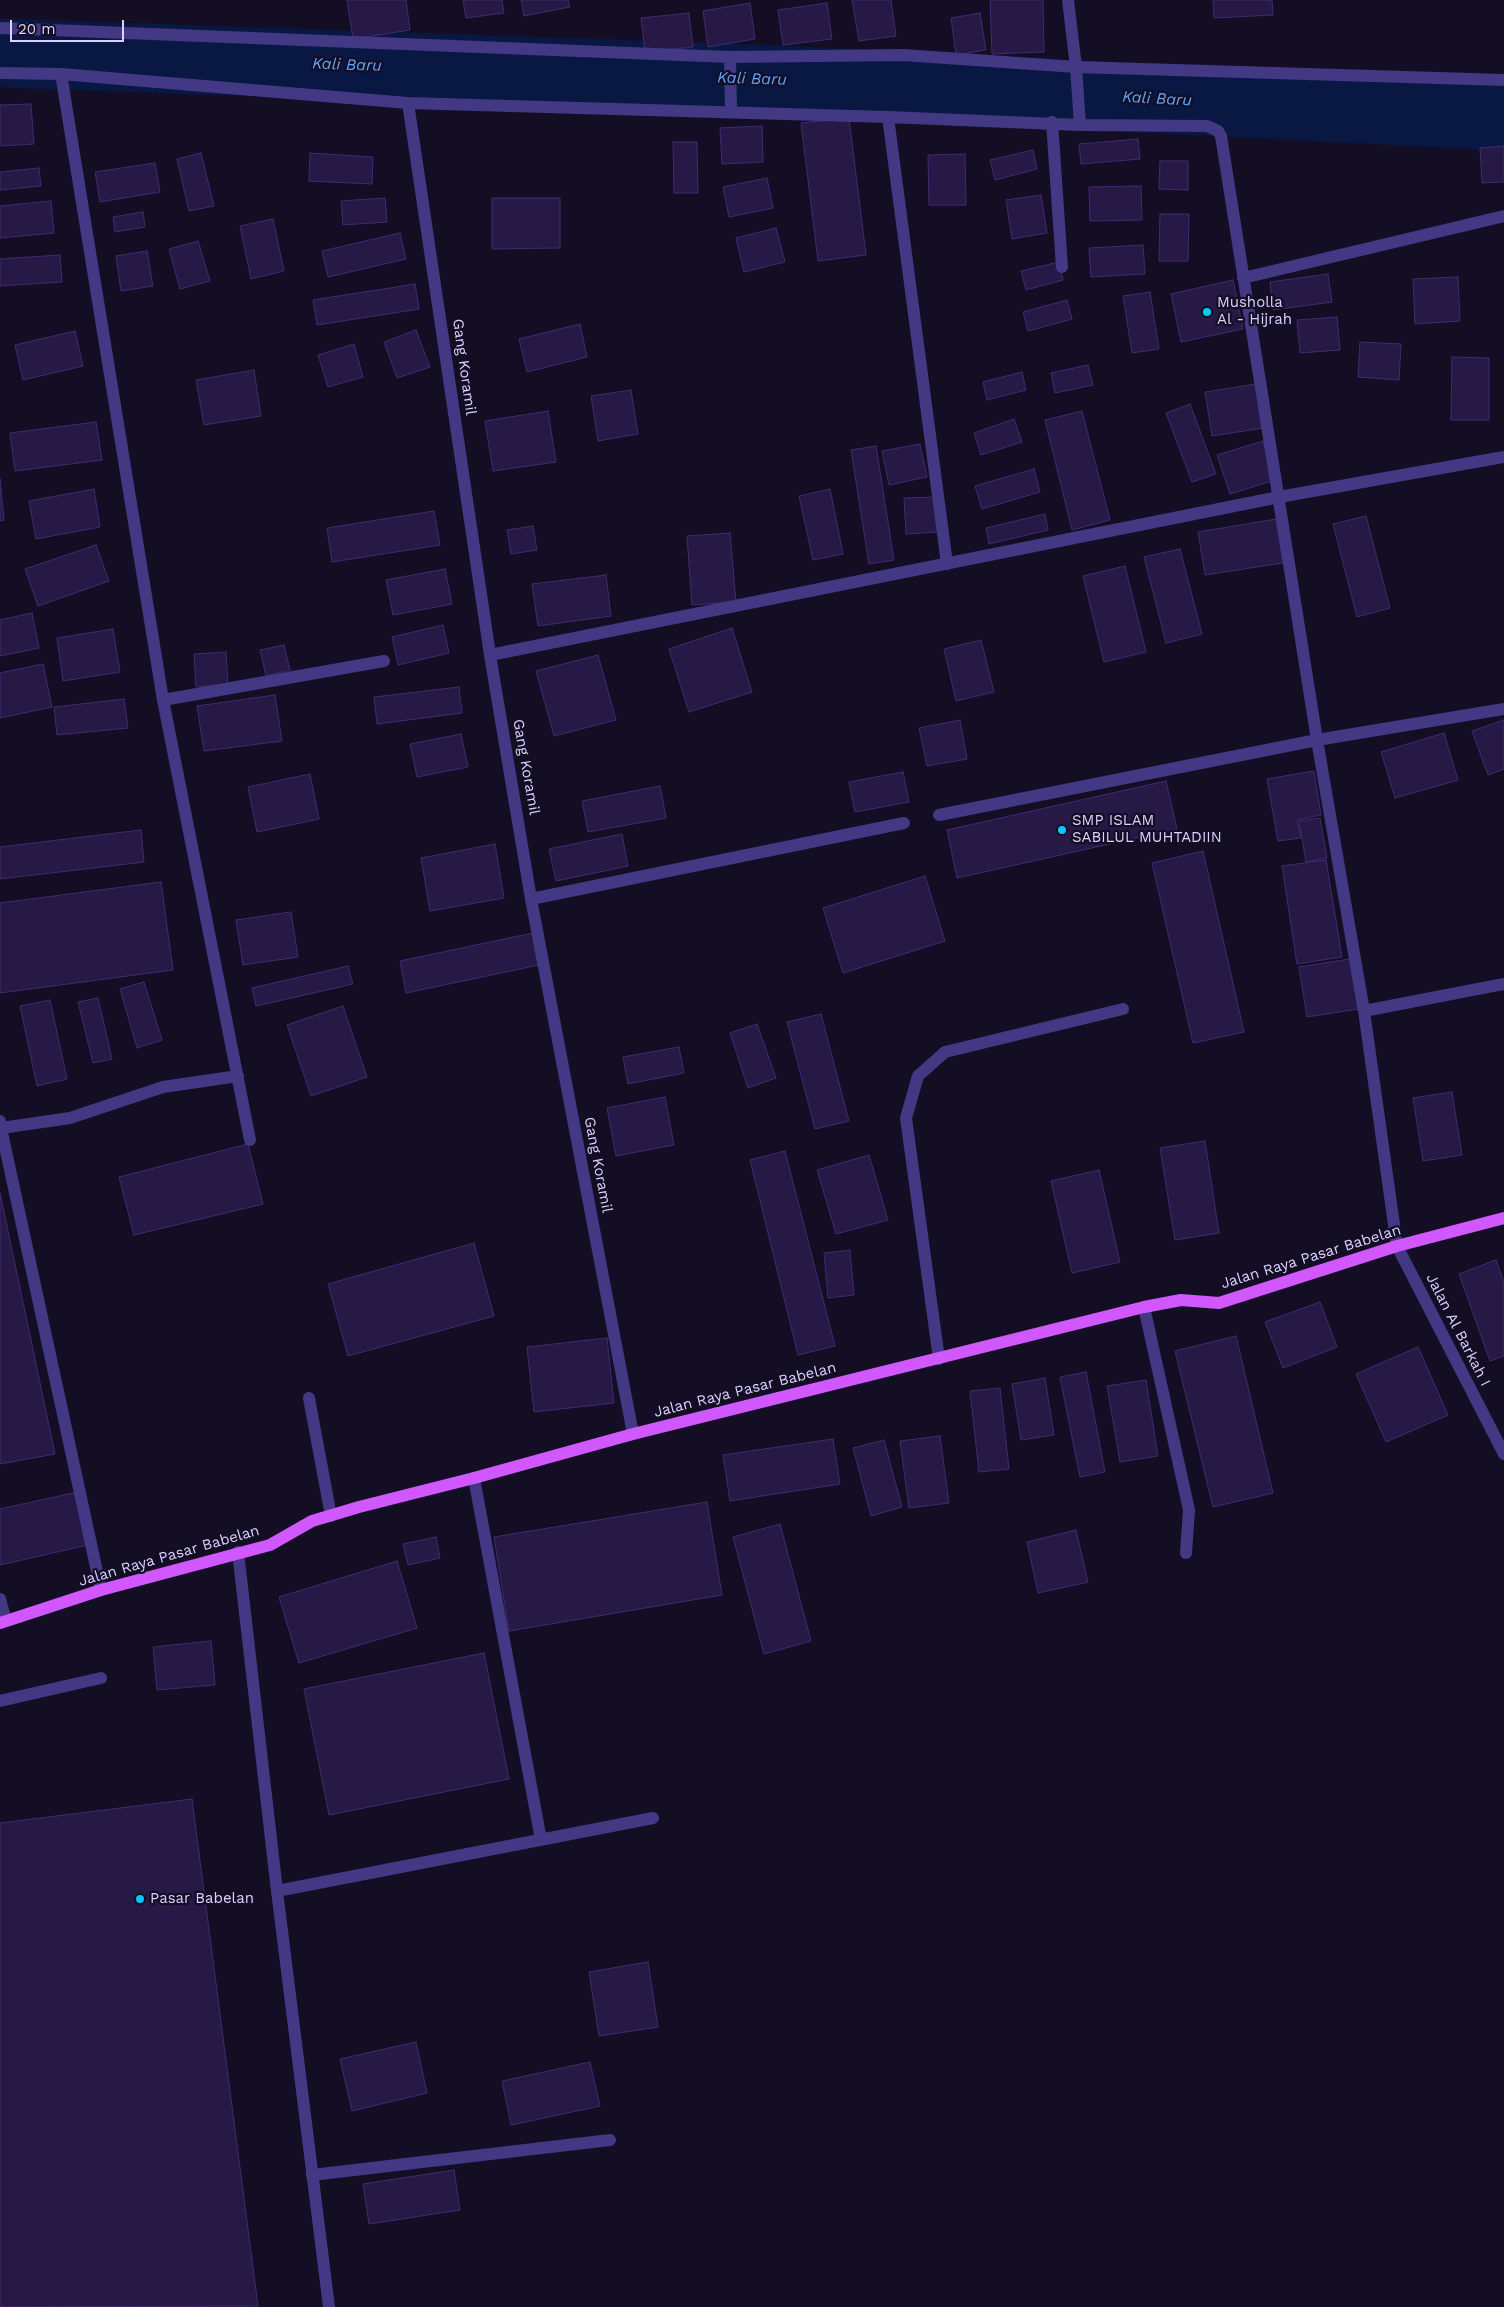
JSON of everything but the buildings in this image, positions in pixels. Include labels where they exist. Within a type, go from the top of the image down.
[{"type":"main road","name":"Jalan Raya Pasar Babelan","points":[[3,1622],[101,1590],[270,1544],[312,1521],[359,1507],[474,1478],[633,1434],[1144,1307],[1181,1300],[1219,1303],[1397,1246],[1504,1218]]},
{"type":"street","points":[[0,73],[61,74],[408,103],[731,107],[888,116],[1052,122],[1079,119],[1068,0]]},
{"type":"street","points":[[0,28],[730,59],[903,55],[1076,72],[1504,80]]},
{"type":"street","points":[[730,59],[731,107]]},
{"type":"street","points":[[61,74],[163,700],[250,1140]]},
{"type":"street","name":"Gang Koramil","points":[[408,103],[490,655],[531,899],[633,1434]]},
{"type":"street","points":[[888,116],[947,564]]},
{"type":"street","name":"Jalan Al Barkah I","points":[[1079,119],[1207,126],[1218,131],[1221,136],[1242,278],[1317,740],[1364,1011],[1397,1246],[1504,1454]]},
{"type":"street","points":[[1052,122],[1062,267]]},
{"type":"street","points":[[1242,278],[1504,216]]},
{"type":"street","points":[[490,655],[1279,497],[1504,457]]},
{"type":"street","points":[[163,700],[384,661]]},
{"type":"street","points":[[940,815],[1317,740],[1504,709]]},
{"type":"street","points":[[531,899],[904,823]]},
{"type":"street","points":[[1364,1011],[1504,984]]},
{"type":"street","points":[[939,1359],[906,1118],[918,1076],[944,1052],[1123,1009]]},
{"type":"street","points":[[101,1590],[1,1125],[70,1118],[163,1088],[238,1076]]},
{"type":"street","points":[[1144,1307],[1189,1510],[1186,1553]]},
{"type":"street","points":[[309,1398],[331,1516]]},
{"type":"street","points":[[474,1478],[541,1840]]},
{"type":"street","points":[[238,1552],[277,1891],[329,2307]]},
{"type":"street","points":[[0,1600],[3,1622]]},
{"type":"street","points":[[0,1701],[101,1678]]},
{"type":"street","points":[[277,1891],[653,1818]]},
{"type":"street","points":[[312,2175],[610,2140]]},
{"type":"waterway","name":"Kali Baru","points":[[0,53],[782,80],[1504,116]]},
{"type":"place","name":"Musholla Al - Hijrah","points":[[1207,312]]},
{"type":"place","name":"SMP ISLAM SABILUL MUHTADIIN","points":[[1062,830]]},
{"type":"place","name":"Pasar Babelan","points":[[140,1899]]}]
